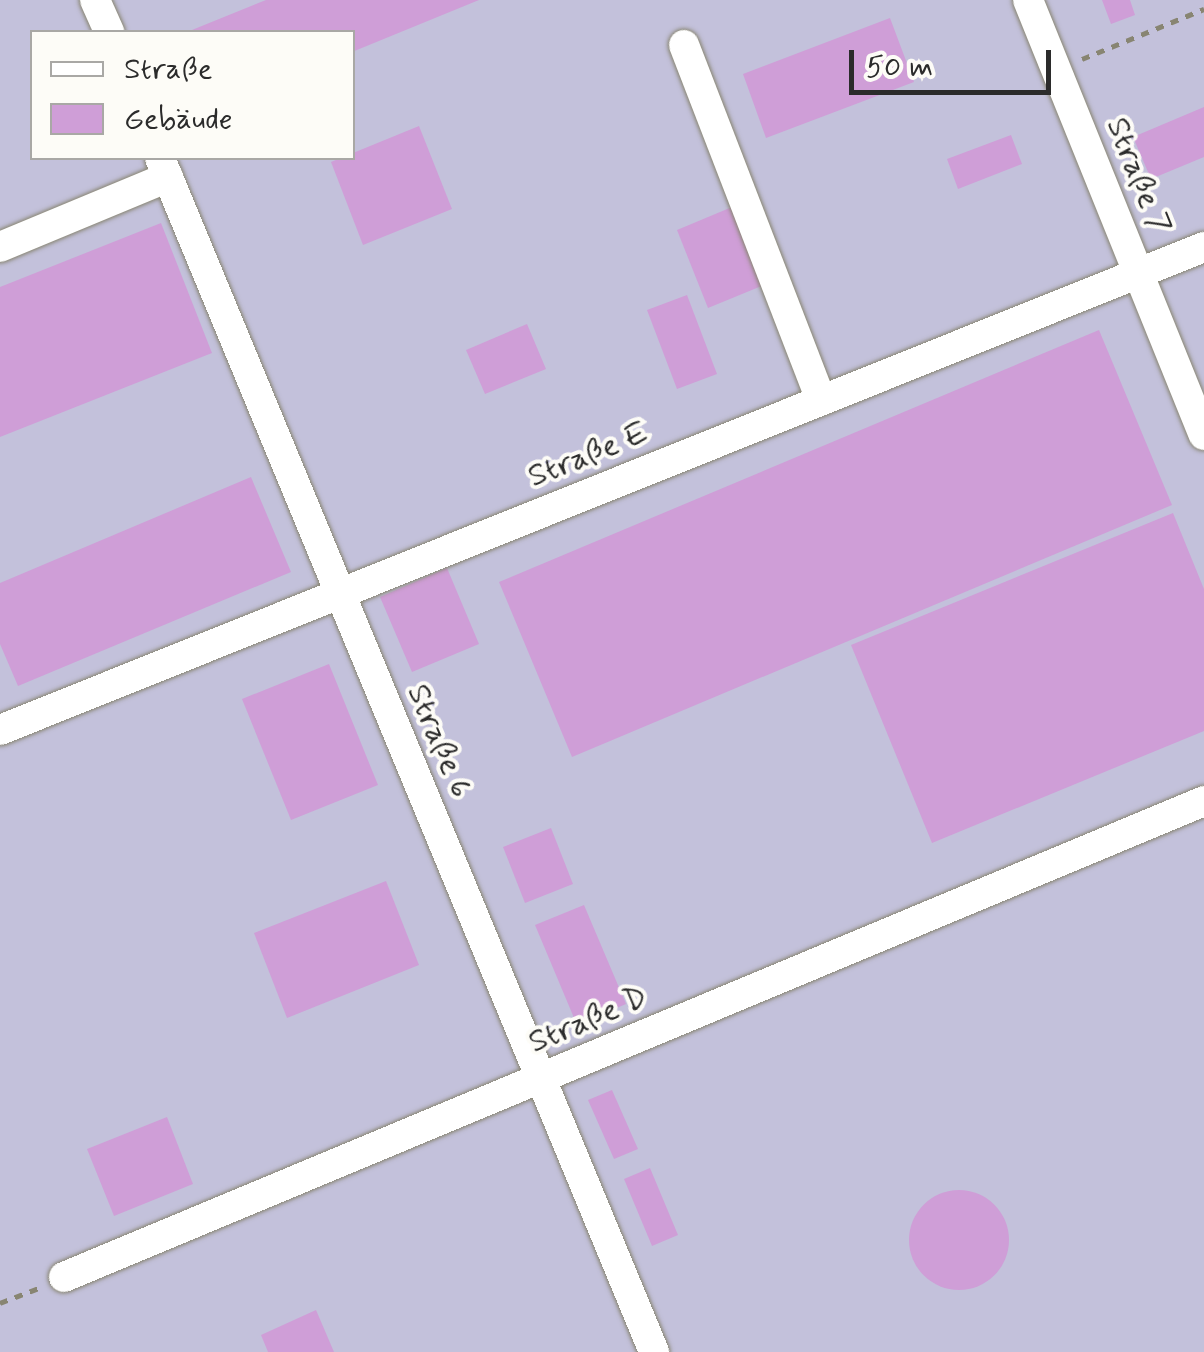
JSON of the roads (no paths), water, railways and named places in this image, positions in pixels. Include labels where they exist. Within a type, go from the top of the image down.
[{"type":"lane","points":[[95,0],[107,30]]},
{"type":"lane","name":"Straße 7","points":[[1028,0],[1204,435]]},
{"type":"lane","points":[[684,45],[820,400]]},
{"type":"lane","points":[[0,247],[164,167]]},
{"type":"lane","name":"Straße 6","points":[[164,167],[544,1076],[654,1352]]},
{"type":"lane","name":"Straße E","points":[[0,730],[1204,247]]},
{"type":"lane","name":"Straße D","points":[[64,1277],[1204,801]]}]
